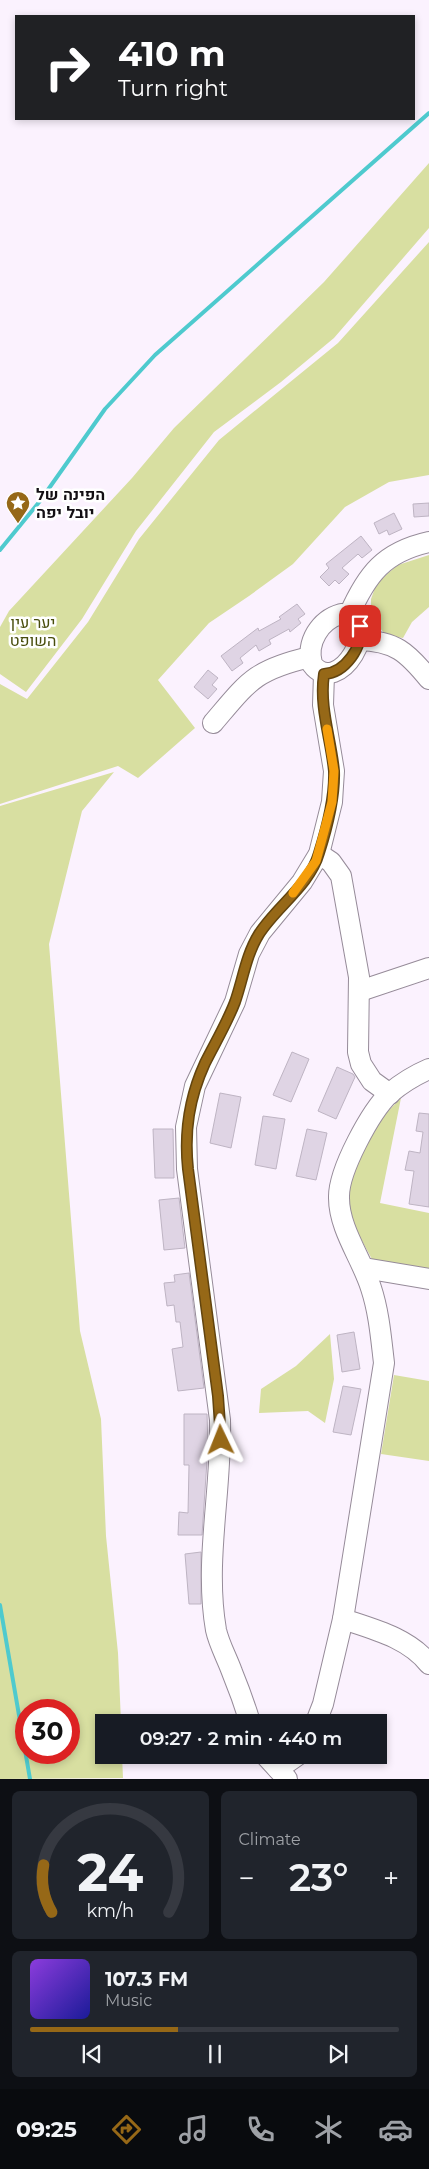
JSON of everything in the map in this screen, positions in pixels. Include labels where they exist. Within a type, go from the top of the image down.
[{"type":"street","points":[[349,614],[362,587],[374,570],[387,558],[402,549],[429,542]]},
{"type":"street","points":[[349,614],[360,626],[361,632],[355,650],[341,668],[324,674],[316,670],[310,657],[312,641],[321,625],[334,616],[349,614]]},
{"type":"street","points":[[359,640],[377,640],[400,648],[429,679]]},
{"type":"street","points":[[212,723],[248,683],[259,674],[286,663],[310,657]]},
{"type":"street","points":[[247,1714],[220,1644],[214,1616],[213,1545],[220,1456],[220,1420],[188,1169],[186,1127],[196,1086],[235,1002],[255,942],[306,877],[319,854],[334,786],[334,771],[323,705],[324,674]]},
{"type":"street","points":[[319,854],[331,862],[341,876],[360,991],[357,1038],[362,1064],[372,1081],[390,1094]]},
{"type":"street","points":[[360,991],[429,968]]},
{"type":"street","points":[[319,1714],[343,1619],[384,1363],[377,1310],[364,1268],[346,1228],[338,1198],[341,1182],[350,1159],[376,1110],[390,1094],[409,1079],[429,1068]]},
{"type":"street","points":[[364,1268],[429,1279]]},
{"type":"street","points":[[343,1619],[386,1634],[426,1653]]},
{"type":"green space","name":"יער עין השופט","points":[[429,163],[429,228],[334,338],[281,382],[214,432],[136,531],[82,619],[26,692],[0,674],[0,627],[9,611],[132,478],[174,428],[324,282]]},
{"type":"green space","points":[[429,242],[429,475],[389,482],[345,507],[293,564],[209,623],[158,680],[195,728],[138,778],[118,766],[0,804],[0,684],[27,699],[88,622],[139,539],[219,440],[338,343]]},
{"type":"green space","points":[[429,555],[429,607],[412,622],[403,638],[386,635],[371,614],[371,599],[376,585],[398,565]]},
{"type":"green space","points":[[114,772],[82,811],[49,944],[80,1331],[101,1419],[106,1536],[118,1653],[121,1714],[95,1714],[95,1764],[122,1764],[123,1778],[0,1779],[0,806]]},
{"type":"green space","points":[[401,1098],[380,1203],[429,1213],[429,1274],[374,1263],[354,1226],[347,1200],[356,1163],[383,1116]]},
{"type":"green space","points":[[330,1334],[334,1379],[325,1423],[308,1411],[259,1413],[261,1389],[296,1366]]},
{"type":"green space","points":[[394,1375],[429,1381],[429,1461],[381,1454]]},
{"type":"building","points":[[429,503],[429,516],[414,517],[413,504]]},
{"type":"building","points":[[394,513],[402,529],[389,535],[387,530],[379,534],[374,523]]},
{"type":"building","points":[[361,536],[372,550],[362,558],[358,554],[342,568],[349,574],[339,584],[335,580],[329,586],[320,577],[329,568],[326,564]]},
{"type":"building","points":[[297,604],[305,614],[298,619],[301,623],[290,632],[289,629],[269,640],[271,644],[259,651],[256,645],[240,658],[243,663],[232,671],[221,656],[258,628],[259,631],[281,619],[279,617]]},
{"type":"building","points":[[208,670],[218,678],[212,685],[217,689],[208,699],[194,687]]},
{"type":"building","points":[[292,1052],[309,1059],[291,1102],[273,1095]]},
{"type":"building","points":[[337,1067],[353,1074],[355,1077],[336,1119],[318,1111]]},
{"type":"building","points":[[220,1093],[241,1097],[231,1148],[210,1143]]},
{"type":"building","points":[[419,1113],[429,1114],[429,1207],[409,1204],[414,1171],[405,1170],[409,1151],[420,1153],[423,1132],[416,1131]]},
{"type":"building","points":[[263,1116],[285,1119],[276,1169],[255,1165]]},
{"type":"building","points":[[153,1129],[173,1129],[174,1178],[155,1178]]},
{"type":"building","points":[[307,1129],[327,1133],[316,1180],[296,1176]]},
{"type":"building","points":[[179,1198],[185,1248],[164,1250],[159,1200]]},
{"type":"building","points":[[189,1273],[204,1388],[178,1391],[172,1349],[183,1347],[180,1322],[176,1322],[174,1305],[167,1306],[164,1283],[175,1282],[174,1275]]},
{"type":"building","points":[[354,1332],[360,1369],[342,1372],[337,1335]]},
{"type":"building","points":[[343,1386],[361,1389],[351,1435],[333,1432]]},
{"type":"building","points":[[184,1414],[207,1414],[208,1446],[202,1535],[178,1535],[179,1512],[188,1513],[189,1465],[184,1465]]},
{"type":"building","points":[[201,1552],[201,1604],[189,1604],[185,1554]]},
{"type":"waterway","points":[[0,550],[40,501],[105,409],[155,355],[429,113]]},
{"type":"waterway","points":[[0,1605],[30,1779]]},
{"type":"slow traffic","points":[[293,893],[310,872],[316,861],[332,802],[334,771],[327,729]]},
{"type":"place","name":"הפינה של יובל יפה","points":[[18,524]]},
{"type":"route","points":[[221,1440],[218,1396],[185,1144],[188,1110],[205,1063],[235,1002],[249,954],[255,942],[260,933],[310,872],[319,854],[334,786],[334,771],[322,694],[324,674],[336,672],[349,660],[359,640],[360,626]]}]
